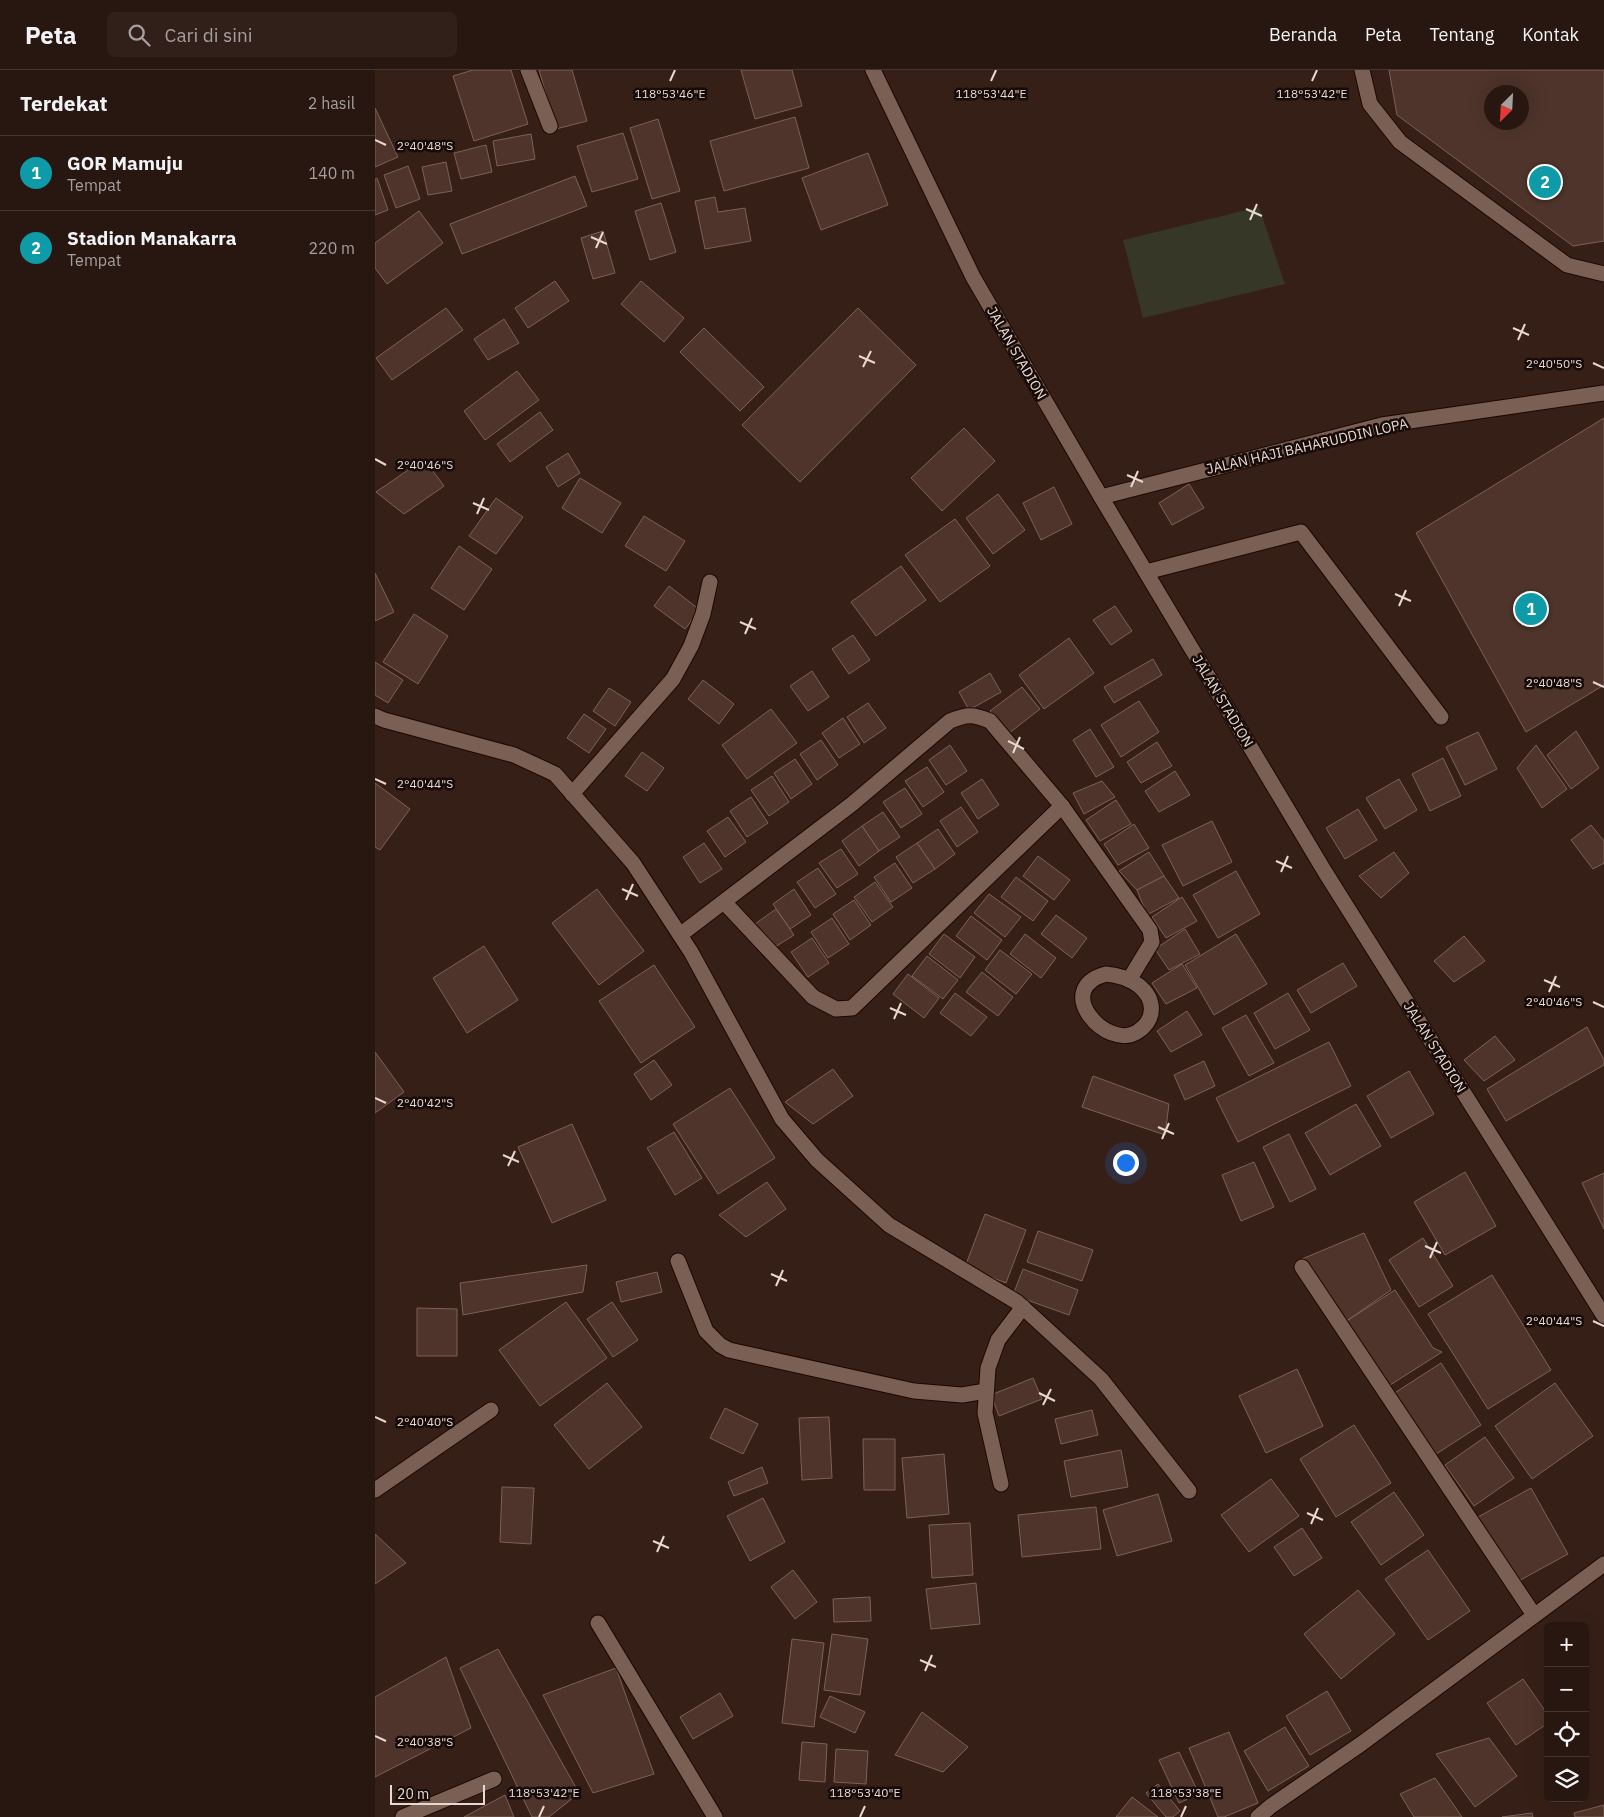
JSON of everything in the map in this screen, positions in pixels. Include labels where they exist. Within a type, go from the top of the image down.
[{"type":"street","points":[[528,70],[550,126]]},
{"type":"street","name":"JALAN STADION","points":[[873,70],[973,277],[1101,497],[1325,872],[1604,1316]]},
{"type":"street","points":[[1362,70],[1370,104],[1400,142],[1567,265],[1604,274]]},
{"type":"street","name":"JALAN HAJI BAHARUDDIN LOPA","points":[[1101,497],[1382,425],[1604,393]]},
{"type":"street","points":[[1146,572],[1301,532],[1441,716]]},
{"type":"street","points":[[572,794],[673,679],[691,646],[703,614],[711,582]]},
{"type":"street","points":[[680,935],[852,804],[950,720],[962,716],[976,715],[990,721],[1062,806],[1149,930],[1151,942],[1129,980]]},
{"type":"street","points":[[375,716],[514,755],[555,774],[633,863],[691,952],[782,1119],[817,1160],[889,1225],[1023,1307],[1101,1379],[1189,1491]]},
{"type":"street","points":[[724,902],[813,997],[836,1009],[852,1008],[1062,806]]},
{"type":"street","points":[[1106,974],[1118,975],[1129,980],[1139,985],[1147,996],[1153,1011],[1148,1024],[1135,1033],[1123,1036],[1105,1030],[1094,1021],[1085,1011],[1081,1000],[1085,988],[1094,977],[1106,974]]},
{"type":"street","points":[[678,1261],[706,1331],[720,1345],[729,1350],[914,1391],[962,1395],[986,1391]]},
{"type":"street","points":[[1302,1267],[1534,1615]]},
{"type":"street","points":[[1001,1484],[985,1413],[988,1368],[998,1340],[1023,1307]]},
{"type":"street","points":[[375,1490],[491,1410]]},
{"type":"street","points":[[1258,1817],[1361,1744],[1604,1564]]},
{"type":"street","points":[[598,1623],[715,1817]]},
{"type":"street","points":[[403,1817],[494,1779]]},
{"type":"green space","points":[[1259,207],[1285,284],[1143,318],[1123,240]]},
{"type":"building","points":[[473,70],[511,70],[528,124],[474,141],[453,76]]},
{"type":"building","points":[[539,70],[572,70],[587,121],[556,129]]},
{"type":"building","points":[[741,70],[792,70],[802,106],[755,119]]},
{"type":"building","points":[[1389,70],[1604,70],[1604,241],[1573,246],[1397,115]]},
{"type":"building","points":[[375,108],[398,157],[375,167]]},
{"type":"building","points":[[795,117],[809,168],[724,191],[710,141]]},
{"type":"building","points":[[658,119],[680,191],[652,199],[630,128]]},
{"type":"building","points":[[623,133],[638,179],[592,192],[577,146]]},
{"type":"building","points":[[531,134],[535,159],[497,166],[493,141]]},
{"type":"building","points":[[486,145],[492,172],[461,179],[454,153]]},
{"type":"building","points":[[868,153],[888,205],[821,230],[802,178]]},
{"type":"building","points":[[446,162],[452,191],[428,195],[422,167]]},
{"type":"building","points":[[408,166],[420,199],[396,208],[384,175]]},
{"type":"building","points":[[575,176],[587,206],[462,254],[450,224]]},
{"type":"building","points":[[377,178],[388,210],[375,215],[375,179]]},
{"type":"building","points":[[715,197],[718,212],[745,208],[751,241],[705,249],[695,201]]},
{"type":"building","points":[[661,203],[676,252],[650,260],[635,211]]},
{"type":"building","points":[[419,211],[443,243],[387,284],[375,268],[375,243]]},
{"type":"building","points":[[603,231],[615,273],[593,279],[581,238]]},
{"type":"building","points":[[555,281],[569,301],[528,328],[515,308]]},
{"type":"building","points":[[641,281],[684,318],[664,342],[621,304]]},
{"type":"building","points":[[446,308],[463,330],[392,380],[376,358]]},
{"type":"building","points":[[858,308],[916,365],[800,482],[742,425]]},
{"type":"building","points":[[504,319],[519,343],[488,360],[474,339]]},
{"type":"building","points":[[704,328],[764,387],[740,411],[680,352]]},
{"type":"building","points":[[517,371],[539,400],[485,440],[464,411]]},
{"type":"building","points":[[540,412],[553,430],[510,462],[497,444]]},
{"type":"building","points":[[1604,418],[1604,685],[1526,732],[1416,533]]},
{"type":"building","points":[[964,428],[995,461],[942,511],[911,478]]},
{"type":"building","points":[[568,453],[580,473],[558,487],[546,467]]},
{"type":"building","points":[[424,459],[444,486],[404,514],[376,492]]},
{"type":"building","points":[[580,478],[621,503],[602,533],[562,508]]},
{"type":"building","points":[[1189,484],[1204,508],[1172,525],[1159,503]]},
{"type":"building","points":[[1054,487],[1072,524],[1041,540],[1023,503]]},
{"type":"building","points":[[998,494],[1025,530],[993,554],[966,518]]},
{"type":"building","points":[[496,498],[523,517],[496,554],[469,536]]},
{"type":"building","points":[[644,516],[685,541],[666,571],[625,546]]},
{"type":"building","points":[[955,519],[990,566],[940,602],[905,555]]},
{"type":"building","points":[[459,546],[492,569],[464,610],[431,588]]},
{"type":"building","points":[[901,566],[926,600],[876,636],[851,602]]},
{"type":"building","points":[[375,573],[394,612],[375,621]]},
{"type":"building","points":[[669,586],[700,610],[685,629],[654,606]]},
{"type":"building","points":[[1115,606],[1132,631],[1111,645],[1093,620]]},
{"type":"building","points":[[414,614],[448,636],[418,684],[383,662]]},
{"type":"building","points":[[853,635],[870,660],[849,674],[832,649]]},
{"type":"building","points":[[1069,638],[1094,673],[1044,709],[1019,675]]},
{"type":"building","points":[[1153,659],[1162,675],[1114,703],[1104,687]]},
{"type":"building","points":[[375,662],[403,680],[388,703],[375,695]]},
{"type":"building","points":[[812,671],[829,697],[808,711],[790,686]]},
{"type":"building","points":[[990,673],[1001,692],[969,710],[959,692]]},
{"type":"building","points":[[703,680],[734,704],[719,724],[688,699]]},
{"type":"building","points":[[1022,687],[1040,709],[1008,734],[990,711]]},
{"type":"building","points":[[609,688],[631,702],[615,726],[593,711]]},
{"type":"building","points":[[1139,701],[1159,732],[1121,757],[1101,725]]},
{"type":"building","points":[[868,703],[886,728],[864,743],[847,717]]},
{"type":"building","points":[[771,709],[797,743],[747,779],[722,745]]},
{"type":"building","points":[[584,714],[606,729],[589,753],[567,738]]},
{"type":"building","points":[[843,718],[860,744],[839,758],[822,733]]},
{"type":"building","points":[[1090,729],[1114,767],[1096,777],[1073,740]]},
{"type":"building","points":[[1576,731],[1599,768],[1571,789],[1547,755]]},
{"type":"building","points":[[1478,732],[1497,769],[1465,785],[1446,747]]},
{"type":"building","points":[[821,740],[838,765],[817,780],[800,754]]},
{"type":"building","points":[[1157,742],[1172,766],[1141,783],[1127,762]]},
{"type":"building","points":[[950,745],[967,771],[946,785],[929,760]]},
{"type":"building","points":[[1536,745],[1567,789],[1542,808],[1517,768]]},
{"type":"building","points":[[642,752],[664,768],[647,791],[625,776]]},
{"type":"building","points":[[1443,758],[1461,796],[1430,811],[1412,774]]},
{"type":"building","points":[[795,759],[812,784],[791,799],[774,773]]},
{"type":"building","points":[[927,767],[944,792],[923,807],[905,781]]},
{"type":"building","points":[[1175,771],[1190,795],[1159,812],[1145,791]]},
{"type":"building","points":[[772,776],[789,802],[769,816],[751,790]]},
{"type":"building","points":[[982,779],[999,805],[978,819],[961,793]]},
{"type":"building","points":[[1399,779],[1417,810],[1385,829],[1366,798]]},
{"type":"building","points":[[1102,781],[1115,797],[1084,814],[1073,793]]},
{"type":"building","points":[[375,783],[410,809],[380,850],[375,847]]},
{"type":"building","points":[[905,788],[922,814],[901,828],[883,802]]},
{"type":"building","points":[[751,797],[768,823],[747,837],[730,811]]},
{"type":"building","points":[[1116,800],[1131,824],[1100,841],[1086,820]]},
{"type":"building","points":[[961,807],[978,832],[957,847],[940,821]]},
{"type":"building","points":[[1358,809],[1377,840],[1345,859],[1326,828]]},
{"type":"building","points":[[883,812],[900,837],[879,851],[862,826]]},
{"type":"building","points":[[728,817],[746,842],[725,857],[707,831]]},
{"type":"building","points":[[1212,821],[1232,862],[1183,886],[1162,845]]},
{"type":"building","points":[[1134,824],[1149,848],[1118,865],[1104,844]]},
{"type":"building","points":[[1591,825],[1604,841],[1604,863],[1593,869],[1571,840]]},
{"type":"building","points":[[862,826],[879,851],[859,866],[842,841]]},
{"type":"building","points":[[938,829],[955,854],[935,869],[917,843]]},
{"type":"building","points":[[704,843],[722,869],[700,883],[683,857]]},
{"type":"building","points":[[917,843],[935,869],[913,883],[896,857]]},
{"type":"building","points":[[841,849],[858,874],[837,888],[819,863]]},
{"type":"building","points":[[1149,852],[1164,876],[1137,890],[1119,871]]},
{"type":"building","points":[[1394,852],[1409,873],[1381,898],[1359,876]]},
{"type":"building","points":[[1038,856],[1070,880],[1054,900],[1023,876]]},
{"type":"building","points":[[895,863],[912,888],[891,902],[874,877]]},
{"type":"building","points":[[818,868],[836,894],[815,908],[797,882]]},
{"type":"building","points":[[1236,871],[1260,914],[1218,938],[1193,895]]},
{"type":"building","points":[[1164,876],[1179,898],[1147,915],[1137,890]]},
{"type":"building","points":[[1016,877],[1048,901],[1033,921],[1001,897]]},
{"type":"building","points":[[875,882],[893,907],[872,922],[854,897]]},
{"type":"building","points":[[597,889],[644,951],[599,985],[552,923]]},
{"type":"building","points":[[794,889],[811,915],[790,929],[773,904]]},
{"type":"building","points":[[989,894],[1021,917],[1005,937],[974,913]]},
{"type":"building","points":[[1182,897],[1197,921],[1166,938],[1152,917]]},
{"type":"building","points":[[854,900],[871,925],[850,940],[833,914]]},
{"type":"building","points":[[776,909],[794,935],[772,949],[755,924]]},
{"type":"building","points":[[1056,915],[1087,938],[1072,958],[1041,934]]},
{"type":"building","points":[[971,916],[1002,940],[987,960],[956,936]]},
{"type":"building","points":[[832,918],[849,944],[828,958],[811,932]]},
{"type":"building","points":[[1185,929],[1200,954],[1169,970],[1155,949]]},
{"type":"building","points":[[944,934],[975,957],[960,978],[929,954]]},
{"type":"building","points":[[1025,934],[1056,958],[1041,978],[1010,954]]},
{"type":"building","points":[[1236,934],[1267,984],[1214,1015],[1185,965]]},
{"type":"building","points":[[1464,936],[1485,961],[1454,982],[1434,961]]},
{"type":"building","points":[[812,938],[829,963],[808,977],[791,952]]},
{"type":"building","points":[[484,946],[518,1000],[467,1033],[433,978]]},
{"type":"building","points":[[1000,950],[1032,974],[1016,994],[985,970]]},
{"type":"building","points":[[927,956],[958,980],[943,999],[912,976]]},
{"type":"building","points":[[1343,963],[1357,986],[1311,1013],[1297,990]]},
{"type":"building","points":[[1182,964],[1197,988],[1166,1004],[1152,983]]},
{"type":"building","points":[[654,965],[695,1027],[641,1063],[599,1001]]},
{"type":"building","points":[[982,972],[1013,997],[998,1016],[966,992]]},
{"type":"building","points":[[908,974],[939,998],[924,1018],[893,994]]},
{"type":"building","points":[[955,993],[987,1017],[971,1036],[940,1013]]},
{"type":"building","points":[[1288,993],[1310,1030],[1275,1049],[1254,1013]]},
{"type":"building","points":[[1187,1011],[1202,1035],[1171,1052],[1157,1031]]},
{"type":"building","points":[[1246,1015],[1274,1063],[1249,1076],[1222,1028]]},
{"type":"building","points":[[1587,1027],[1604,1060],[1604,1065],[1506,1121],[1487,1089]]},
{"type":"building","points":[[1495,1036],[1515,1060],[1484,1081],[1464,1060]]},
{"type":"building","points":[[1329,1042],[1351,1086],[1238,1142],[1216,1098]]},
{"type":"building","points":[[375,1052],[404,1092],[375,1113]]},
{"type":"building","points":[[654,1060],[672,1085],[651,1100],[634,1074]]},
{"type":"building","points":[[1204,1061],[1215,1086],[1185,1100],[1174,1075]]},
{"type":"building","points":[[833,1069],[853,1096],[813,1124],[785,1102]]},
{"type":"building","points":[[1409,1071],[1434,1114],[1391,1138],[1367,1096]]},
{"type":"building","points":[[1093,1076],[1169,1104],[1165,1135],[1082,1107]]},
{"type":"building","points":[[730,1088],[775,1158],[718,1194],[673,1124]]},
{"type":"building","points":[[1356,1104],[1381,1146],[1330,1175],[1305,1133]]},
{"type":"building","points":[[572,1124],[606,1200],[552,1223],[518,1147]]},
{"type":"building","points":[[674,1132],[702,1178],[675,1195],[647,1148]]},
{"type":"building","points":[[1289,1134],[1316,1189],[1290,1202],[1263,1147]]},
{"type":"building","points":[[1254,1162],[1274,1207],[1241,1221],[1222,1175]]},
{"type":"building","points":[[1465,1172],[1496,1226],[1445,1255],[1414,1202]]},
{"type":"building","points":[[1604,1173],[1604,1229],[1582,1183]]},
{"type":"building","points":[[767,1182],[786,1209],[746,1237],[719,1215]]},
{"type":"building","points":[[985,1214],[1026,1230],[1006,1283],[965,1267]]},
{"type":"building","points":[[1038,1231],[1093,1250],[1082,1281],[1027,1262]]},
{"type":"building","points":[[1364,1233],[1391,1290],[1345,1322],[1302,1259]]},
{"type":"building","points":[[1423,1238],[1453,1286],[1419,1307],[1389,1260]]},
{"type":"building","points":[[587,1265],[583,1292],[463,1315],[460,1283]]},
{"type":"building","points":[[1023,1269],[1078,1290],[1069,1315],[1013,1295]]},
{"type":"building","points":[[657,1272],[662,1292],[621,1302],[616,1282]]},
{"type":"building","points":[[1492,1275],[1551,1370],[1488,1409],[1428,1314]]},
{"type":"building","points":[[1395,1290],[1433,1348],[1442,1352],[1387,1387],[1345,1322]]},
{"type":"building","points":[[566,1302],[607,1358],[540,1406],[499,1350]]},
{"type":"building","points":[[612,1302],[638,1340],[613,1357],[587,1319]]},
{"type":"building","points":[[417,1308],[457,1309],[457,1356],[417,1356]]},
{"type":"building","points":[[1441,1363],[1481,1425],[1433,1456],[1393,1394]]},
{"type":"building","points":[[1297,1369],[1323,1426],[1266,1453],[1239,1396]]},
{"type":"building","points":[[1033,1378],[1042,1399],[999,1416],[991,1395]]},
{"type":"building","points":[[607,1383],[642,1427],[589,1469],[554,1425]]},
{"type":"building","points":[[1555,1383],[1593,1436],[1532,1479],[1495,1426]]},
{"type":"building","points":[[725,1408],[758,1424],[743,1454],[710,1438]]},
{"type":"building","points":[[1092,1410],[1098,1435],[1061,1444],[1055,1419]]},
{"type":"building","points":[[829,1417],[832,1478],[802,1480],[799,1418]]},
{"type":"building","points":[[1354,1425],[1391,1483],[1336,1517],[1300,1459]]},
{"type":"building","points":[[1485,1437],[1514,1478],[1474,1506],[1445,1465]]},
{"type":"building","points":[[863,1439],[895,1439],[895,1490],[864,1490]]},
{"type":"building","points":[[1121,1450],[1128,1487],[1071,1497],[1064,1461]]},
{"type":"building","points":[[944,1454],[949,1514],[907,1518],[902,1458]]},
{"type":"building","points":[[762,1467],[768,1483],[734,1496],[728,1482]]},
{"type":"building","points":[[1271,1479],[1299,1516],[1249,1552],[1221,1515]]},
{"type":"building","points":[[502,1487],[534,1488],[531,1544],[500,1542]]},
{"type":"building","points":[[1531,1488],[1568,1554],[1515,1583],[1478,1517]]},
{"type":"building","points":[[1394,1492],[1424,1535],[1381,1565],[1351,1522]]},
{"type":"building","points":[[1158,1494],[1172,1541],[1117,1556],[1103,1510]]},
{"type":"building","points":[[763,1498],[785,1542],[750,1561],[727,1516]]},
{"type":"building","points":[[1096,1507],[1101,1549],[1022,1557],[1018,1515]]},
{"type":"building","points":[[970,1523],[973,1575],[932,1578],[929,1525]]},
{"type":"building","points":[[1302,1528],[1322,1558],[1294,1576],[1274,1547]]},
{"type":"building","points":[[375,1534],[406,1563],[375,1584]]},
{"type":"building","points":[[1428,1550],[1470,1611],[1428,1640],[1385,1579]]},
{"type":"building","points":[[793,1570],[817,1602],[795,1619],[771,1587]]},
{"type":"building","points":[[976,1583],[980,1624],[931,1629],[926,1589]]},
{"type":"building","points":[[1358,1590],[1395,1634],[1341,1679],[1304,1634]]},
{"type":"building","points":[[870,1597],[871,1621],[834,1622],[833,1599]]},
{"type":"building","points":[[832,1634],[868,1639],[860,1695],[824,1690]]},
{"type":"building","points":[[792,1639],[824,1643],[814,1727],[782,1723]]},
{"type":"building","points":[[498,1649],[579,1793],[549,1817],[532,1817],[460,1668]]},
{"type":"building","points":[[446,1657],[471,1728],[375,1777],[375,1697]]},
{"type":"building","points":[[616,1668],[654,1774],[593,1793],[543,1695]]},
{"type":"building","points":[[1523,1679],[1544,1709],[1544,1726],[1516,1745],[1487,1703]]},
{"type":"building","points":[[1327,1691],[1351,1731],[1310,1755],[1286,1716]]},
{"type":"building","points":[[720,1693],[733,1716],[693,1739],[680,1717]]},
{"type":"building","points":[[830,1696],[865,1712],[855,1733],[820,1717]]},
{"type":"building","points":[[922,1712],[968,1747],[943,1772],[895,1755]]},
{"type":"building","points":[[1285,1727],[1309,1766],[1268,1791],[1244,1751]]},
{"type":"building","points":[[1229,1732],[1258,1803],[1224,1817],[1218,1817],[1189,1748]]},
{"type":"building","points":[[1489,1738],[1517,1776],[1475,1807],[1436,1754]]},
{"type":"building","points":[[802,1742],[827,1744],[825,1782],[799,1780]]},
{"type":"building","points":[[836,1749],[868,1751],[866,1784],[834,1782]]},
{"type":"building","points":[[1179,1752],[1199,1794],[1179,1803],[1159,1760]]},
{"type":"building","points":[[1435,1778],[1462,1817],[1414,1817],[1400,1794]]},
{"type":"building","points":[[1158,1784],[1180,1811],[1173,1817],[1166,1817],[1146,1793]]},
{"type":"building","points":[[505,1795],[514,1817],[464,1817]]},
{"type":"building","points":[[1132,1797],[1158,1817],[1116,1817]]},
{"type":"building","points":[[1604,1805],[1604,1817],[1575,1817],[1574,1813]]},
{"type":"building","points":[[1532,1813],[1533,1817],[1502,1817]]},
{"type":"place","name":"Stadion Manakarra","points":[[1545,182]]},
{"type":"place","name":"GOR Mamuju","points":[[1531,609]]}]
